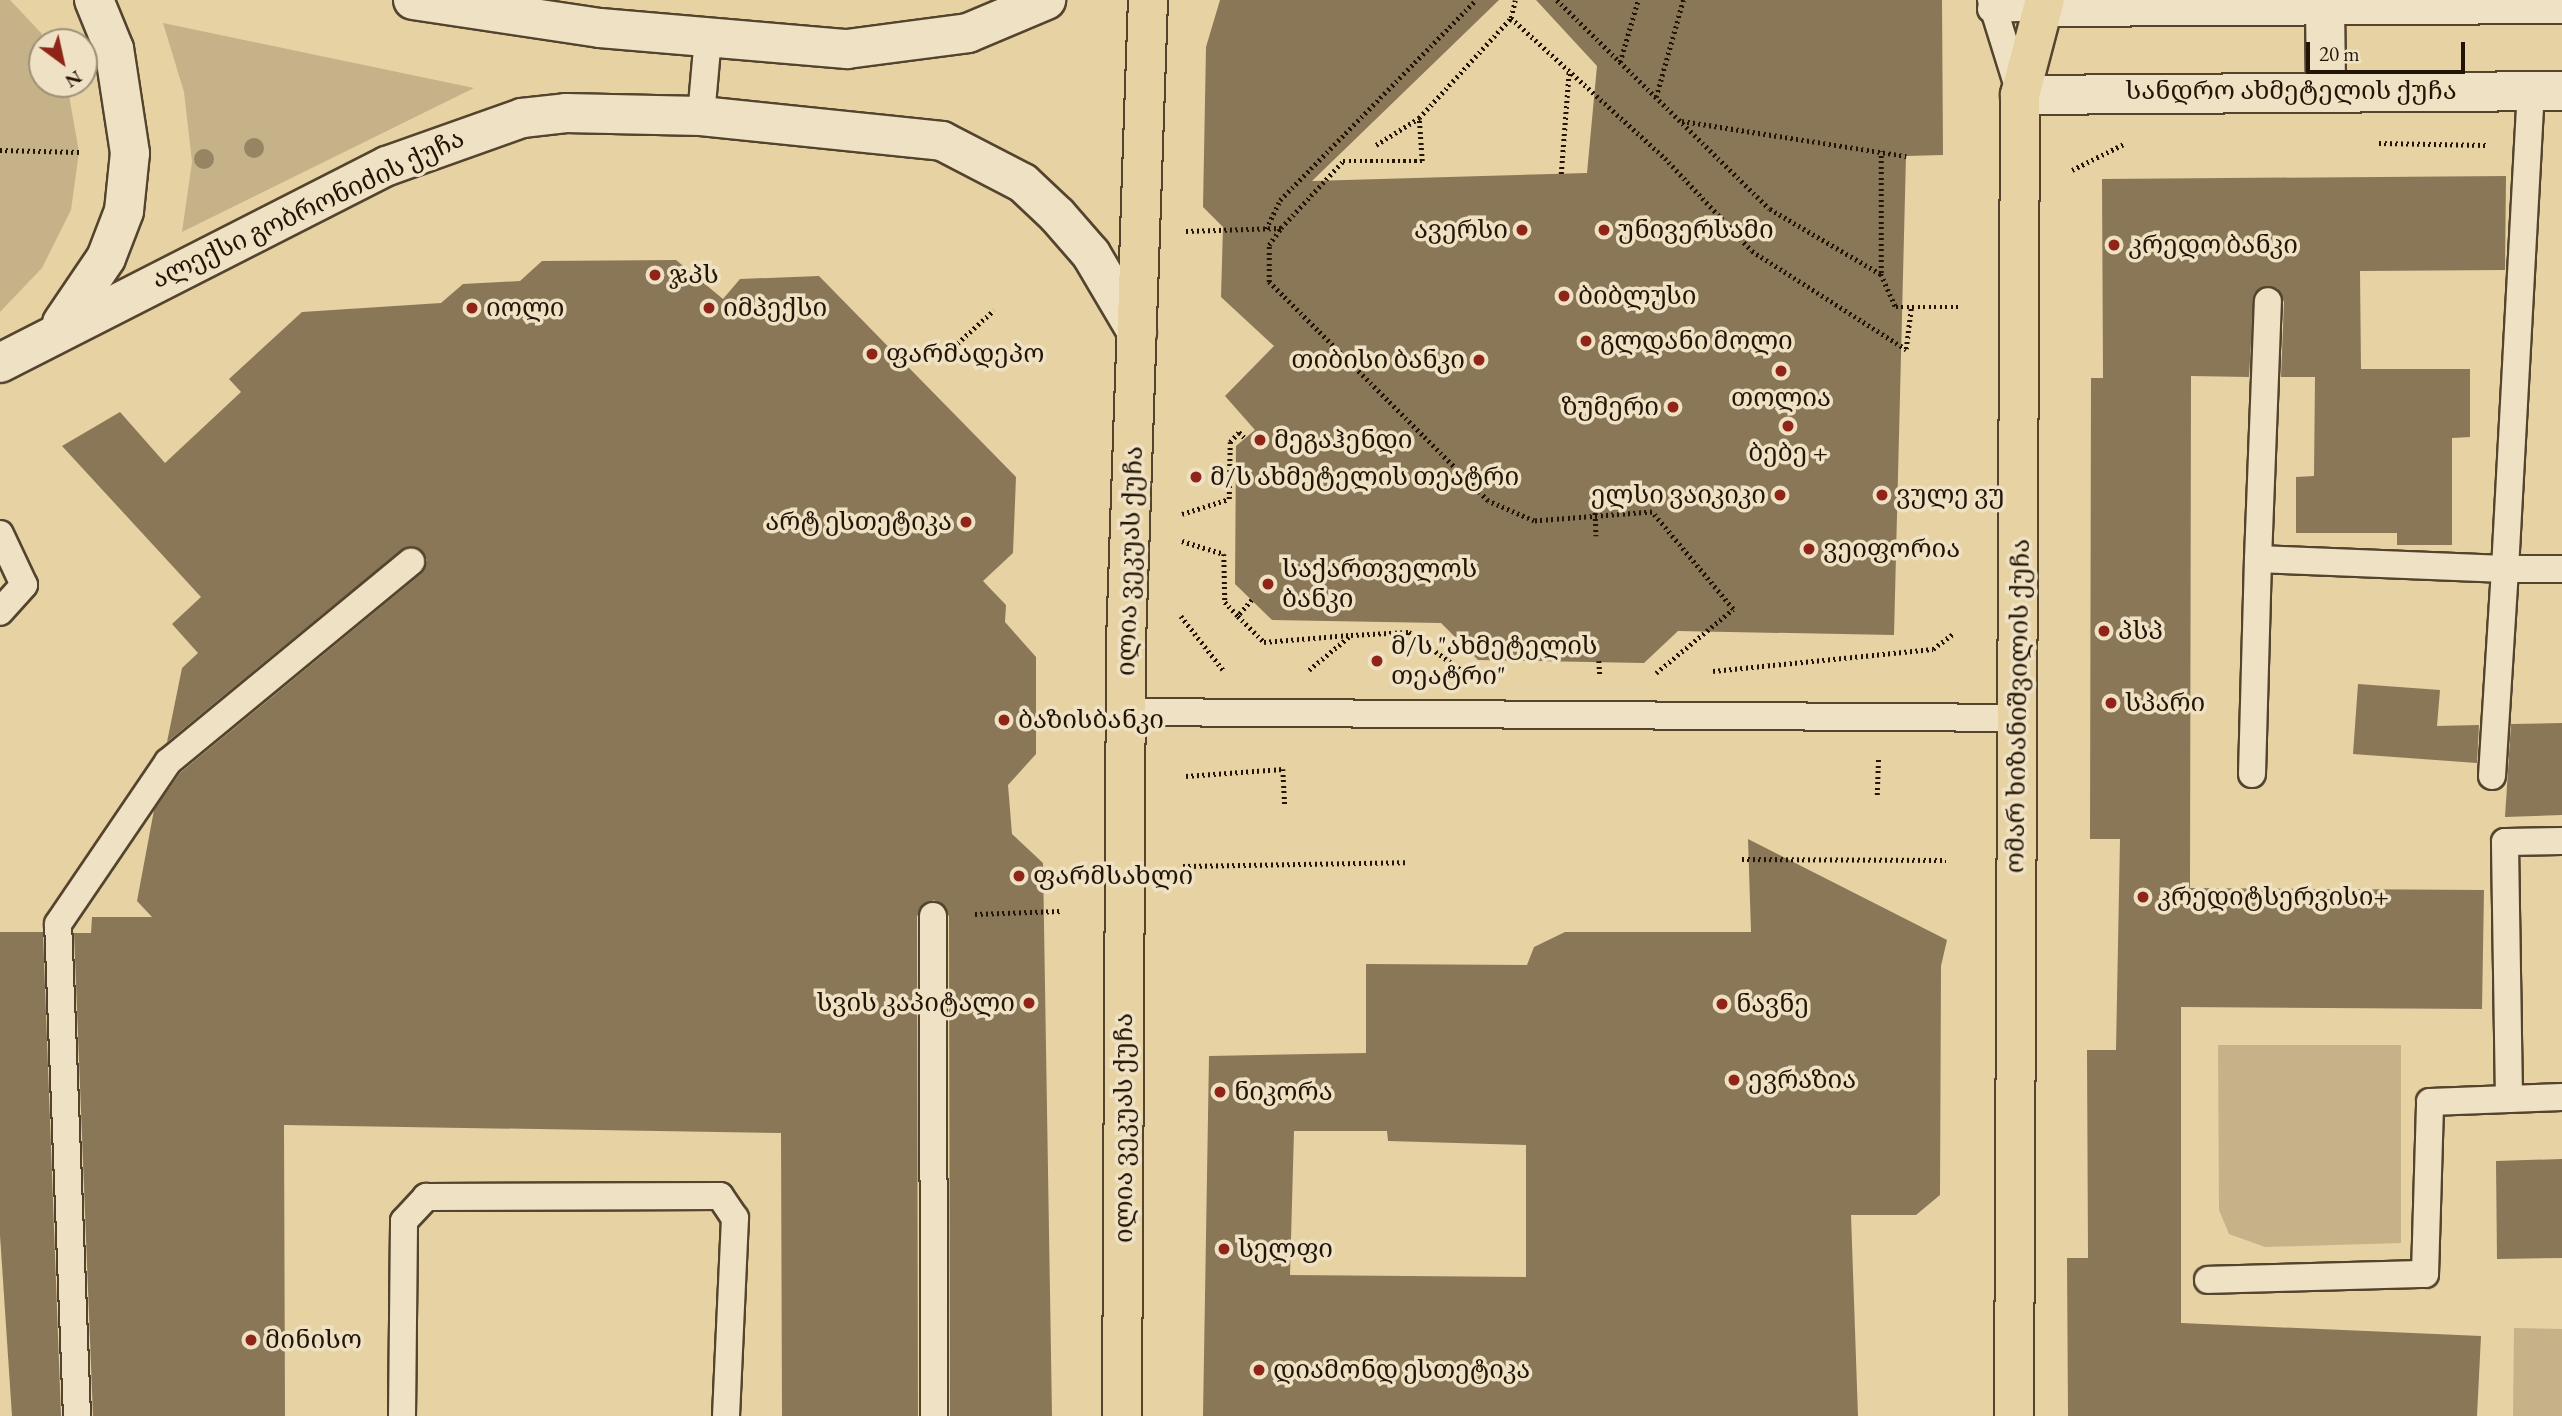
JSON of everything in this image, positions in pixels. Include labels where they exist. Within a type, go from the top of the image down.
[{"type":"main road","name":"ალექსი გობრონიძის ქუჩა","points":[[56,330],[106,258],[124,211],[130,153],[125,103],[94,0]]},
{"type":"main road","points":[[413,0],[503,17],[847,49],[911,44],[968,33],[1046,0]]},
{"type":"main road","name":"ილია ვეკუას ქუჩა","points":[[1122,1416],[1126,712],[1148,0]]},
{"type":"main road","points":[[2046,3],[2562,4]]},
{"type":"main road","name":"ომარ ხიზანიშვილის ქუჩა","points":[[2014,1416],[2020,95],[2046,3]]},
{"type":"main road","points":[[2325,4],[2326,91]]},
{"type":"main road","name":"სანდრო ახმეტელის ქუჩა","points":[[2020,95],[2547,91]]},
{"type":"main road","name":"ალექსი გობრონიძის ქუჩა","points":[[0,363],[56,330],[226,243],[464,135],[566,113],[701,116],[873,129],[942,141],[983,158],[1057,215],[1091,254],[1137,332]]},
{"type":"lane","points":[[2020,95],[1991,5],[2046,3]]},
{"type":"lane","points":[[701,116],[708,37]]},
{"type":"lane","points":[[2492,776],[2527,145],[2547,91]]},
{"type":"lane","points":[[2252,774],[2268,301]]},
{"type":"lane","points":[[0,534],[24,585],[0,612]]},
{"type":"lane","points":[[2258,559],[2562,569]]},
{"type":"lane","points":[[77,1416],[58,924],[168,762],[411,562]]},
{"type":"lane","points":[[1126,712],[2019,718]]},
{"type":"lane","points":[[2509,1100],[2505,842],[2562,841]]},
{"type":"lane","points":[[934,1416],[946,915]]},
{"type":"lane","points":[[2208,1280],[2425,1275],[2430,1102],[2562,1097]]},
{"type":"lane","points":[[402,1416],[404,1220],[426,1197],[706,1196],[720,1196],[735,1218],[726,1416]]},
{"type":"path","points":[[1266,229],[1280,200],[1476,0]]},
{"type":"path","points":[[1376,145],[1419,118],[1511,18],[1515,0]]},
{"type":"path","points":[[1557,0],[1770,209],[1881,274]]},
{"type":"path","points":[[1620,62],[1638,0]]},
{"type":"path","points":[[1656,97],[1683,0]]},
{"type":"path","points":[[1511,18],[1665,158],[1752,251],[1906,349],[1911,308]]},
{"type":"path","points":[[1561,174],[1569,71]]},
{"type":"path","points":[[1419,118],[1422,161],[1343,161],[1281,228],[1269,245],[1269,282],[1488,501],[1534,520],[1595,518],[1652,512],[1733,609],[1650,678],[1663,677]]},
{"type":"path","points":[[1679,120],[1906,156]]},
{"type":"path","points":[[2072,170],[2131,140]]},
{"type":"path","points":[[2363,143],[2527,145]]},
{"type":"path","points":[[0,150],[79,152]]},
{"type":"path","points":[[1881,151],[1881,274],[1896,307],[1962,307]]},
{"type":"path","points":[[1185,231],[1281,228]]},
{"type":"path","points":[[937,362],[994,310]]},
{"type":"path","points":[[1182,514],[1229,499],[1230,442],[1239,432],[1245,438]]},
{"type":"path","points":[[1595,502],[1596,536]]},
{"type":"path","points":[[1182,541],[1224,554],[1225,602],[1264,642],[1409,632],[1471,677]]},
{"type":"path","points":[[1238,616],[1252,600]]},
{"type":"path","points":[[1181,616],[1226,672],[1239,672]]},
{"type":"path","points":[[1704,672],[1933,649],[1954,633]]},
{"type":"path","points":[[1294,671],[1308,671],[1351,635]]},
{"type":"path","points":[[1587,680],[1612,679]]},
{"type":"path","points":[[1186,776],[1283,769],[1285,804]]},
{"type":"path","points":[[1742,859],[1946,860]]},
{"type":"path","points":[[1183,866],[1405,862]]},
{"type":"path","points":[[946,915],[1061,911]]},
{"type":"shaded area","points":[[0,0],[10,0],[36,28],[28,28],[28,98],[69,98],[79,152],[71,210],[42,268],[0,312]]},
{"type":"shaded area","points":[[163,23],[474,88],[182,232],[192,162],[184,92]]},
{"type":"shaded area","points":[[2218,1045],[2401,1045],[2401,1243],[2265,1247],[2229,1234],[2219,1210]]},
{"type":"shaded area","points":[[2514,1328],[2562,1329],[2562,1416],[2513,1416]]},
{"type":"building","points":[[1220,0],[1499,0],[1312,181],[1587,173],[1597,66],[1536,0],[1942,0],[1943,155],[1906,156],[1894,635],[1678,631],[1644,663],[1478,660],[1441,623],[1272,620],[1235,584],[1236,446],[1255,430],[1225,396],[1274,346],[1221,297],[1223,227],[1203,207],[1206,47]]},
{"type":"building","points":[[2506,176],[2505,270],[2360,271],[2361,369],[2470,369],[2470,437],[2452,438],[2452,545],[2397,545],[2397,533],[2296,533],[2296,477],[2314,476],[2315,377],[2281,377],[2284,302],[2277,288],[2254,293],[2249,377],[2191,376],[2190,888],[2484,890],[2482,1009],[2181,1007],[2181,1323],[2481,1336],[2477,1416],[2068,1416],[2067,1258],[2088,1258],[2087,1050],[2116,1050],[2120,839],[2090,839],[2091,378],[2103,378],[2102,179]]},
{"type":"building","points":[[676,260],[723,299],[740,279],[819,276],[1016,477],[1013,553],[983,581],[1006,605],[1005,622],[1036,657],[1036,754],[1008,785],[1012,834],[1043,863],[1052,1416],[950,1416],[949,916],[934,900],[917,916],[918,1416],[782,1416],[781,1133],[284,1125],[285,1416],[93,1416],[74,933],[91,933],[92,917],[152,917],[137,901],[154,810],[180,773],[421,574],[427,560],[417,548],[401,550],[167,742],[182,668],[198,653],[172,624],[201,597],[62,446],[120,412],[165,463],[241,392],[229,379],[302,312],[441,303],[463,284],[520,281],[542,261]]},
{"type":"building","points":[[2358,684],[2440,690],[2437,726],[2479,725],[2477,763],[2353,754]]},
{"type":"building","points":[[2562,723],[2562,815],[2505,817],[2511,724]]},
{"type":"building","points":[[1748,839],[1947,940],[1941,966],[1940,1195],[1916,1215],[1851,1215],[1858,1416],[1203,1416],[1209,1056],[1366,1053],[1366,964],[1527,965],[1534,947],[1565,932],[1751,932]],"holes":[[[1294,1131],[1387,1131],[1388,1141],[1526,1145],[1526,1277],[1290,1275]]]},
{"type":"building","points":[[0,932],[43,932],[61,1416],[12,1416],[0,1235]]},
{"type":"building","points":[[2562,1159],[2562,1258],[2497,1259],[2496,1161]]},
{"type":"place","name":"ავერსი","points":[[1522,230]]},
{"type":"place","name":"უნივერსამი","points":[[1604,230]]},
{"type":"place","name":"კრედო ბანკი","points":[[2114,245]]},
{"type":"place","name":"ჯპს","points":[[655,275]]},
{"type":"place","name":"ბიბლუსი","points":[[1564,296]]},
{"type":"place","name":"იოლი","points":[[472,308]]},
{"type":"place","name":"იმპექსი","points":[[709,308]]},
{"type":"place","name":"გლდანი მოლი","points":[[1586,341]]},
{"type":"place","name":"ფარმადეპო","points":[[872,354]]},
{"type":"place","name":"თიბისი ბანკი","points":[[1479,360]]},
{"type":"place","name":"თოლია","points":[[1781,371]]},
{"type":"place","name":"ზუმერი","points":[[1673,407]]},
{"type":"place","name":"ბებე +","points":[[1788,426]]},
{"type":"place","name":"მეგაჰენდი","points":[[1260,440]]},
{"type":"place","name":"მ/ს ახმეტელის თეატრი","points":[[1196,477]]},
{"type":"place","name":"ელსი ვაიკიკი","points":[[1780,495]]},
{"type":"place","name":"ვულე ვუ","points":[[1882,495]]},
{"type":"place","name":"არტ ესთეტიკა","points":[[966,522]]},
{"type":"place","name":"ვეიფორია","points":[[1809,549]]},
{"type":"place","name":"საქართველოს ბანკი","points":[[1268,584]]},
{"type":"place","name":"პსპ","points":[[2104,631]]},
{"type":"place","name":"მ/ს \"ახმეტელის თეატრი\"","points":[[1377,661]]},
{"type":"place","name":"სპარი","points":[[2111,703]]},
{"type":"place","name":"ბაზისბანკი","points":[[1004,720]]},
{"type":"place","name":"ფარმსახლი","points":[[1019,876]]},
{"type":"place","name":"კრედიტსერვისი+","points":[[2143,897]]},
{"type":"place","name":"სვის კაპიტალი","points":[[1029,1003]]},
{"type":"place","name":"ნავნე","points":[[1722,1004]]},
{"type":"place","name":"ევრაზია","points":[[1734,1080]]},
{"type":"place","name":"ნიკორა","points":[[1220,1092]]},
{"type":"place","name":"სელფი","points":[[1224,1249]]},
{"type":"place","name":"მინისო","points":[[251,1340]]},
{"type":"place","name":"დიამონდ ესთეტიკა","points":[[1259,1370]]}]
